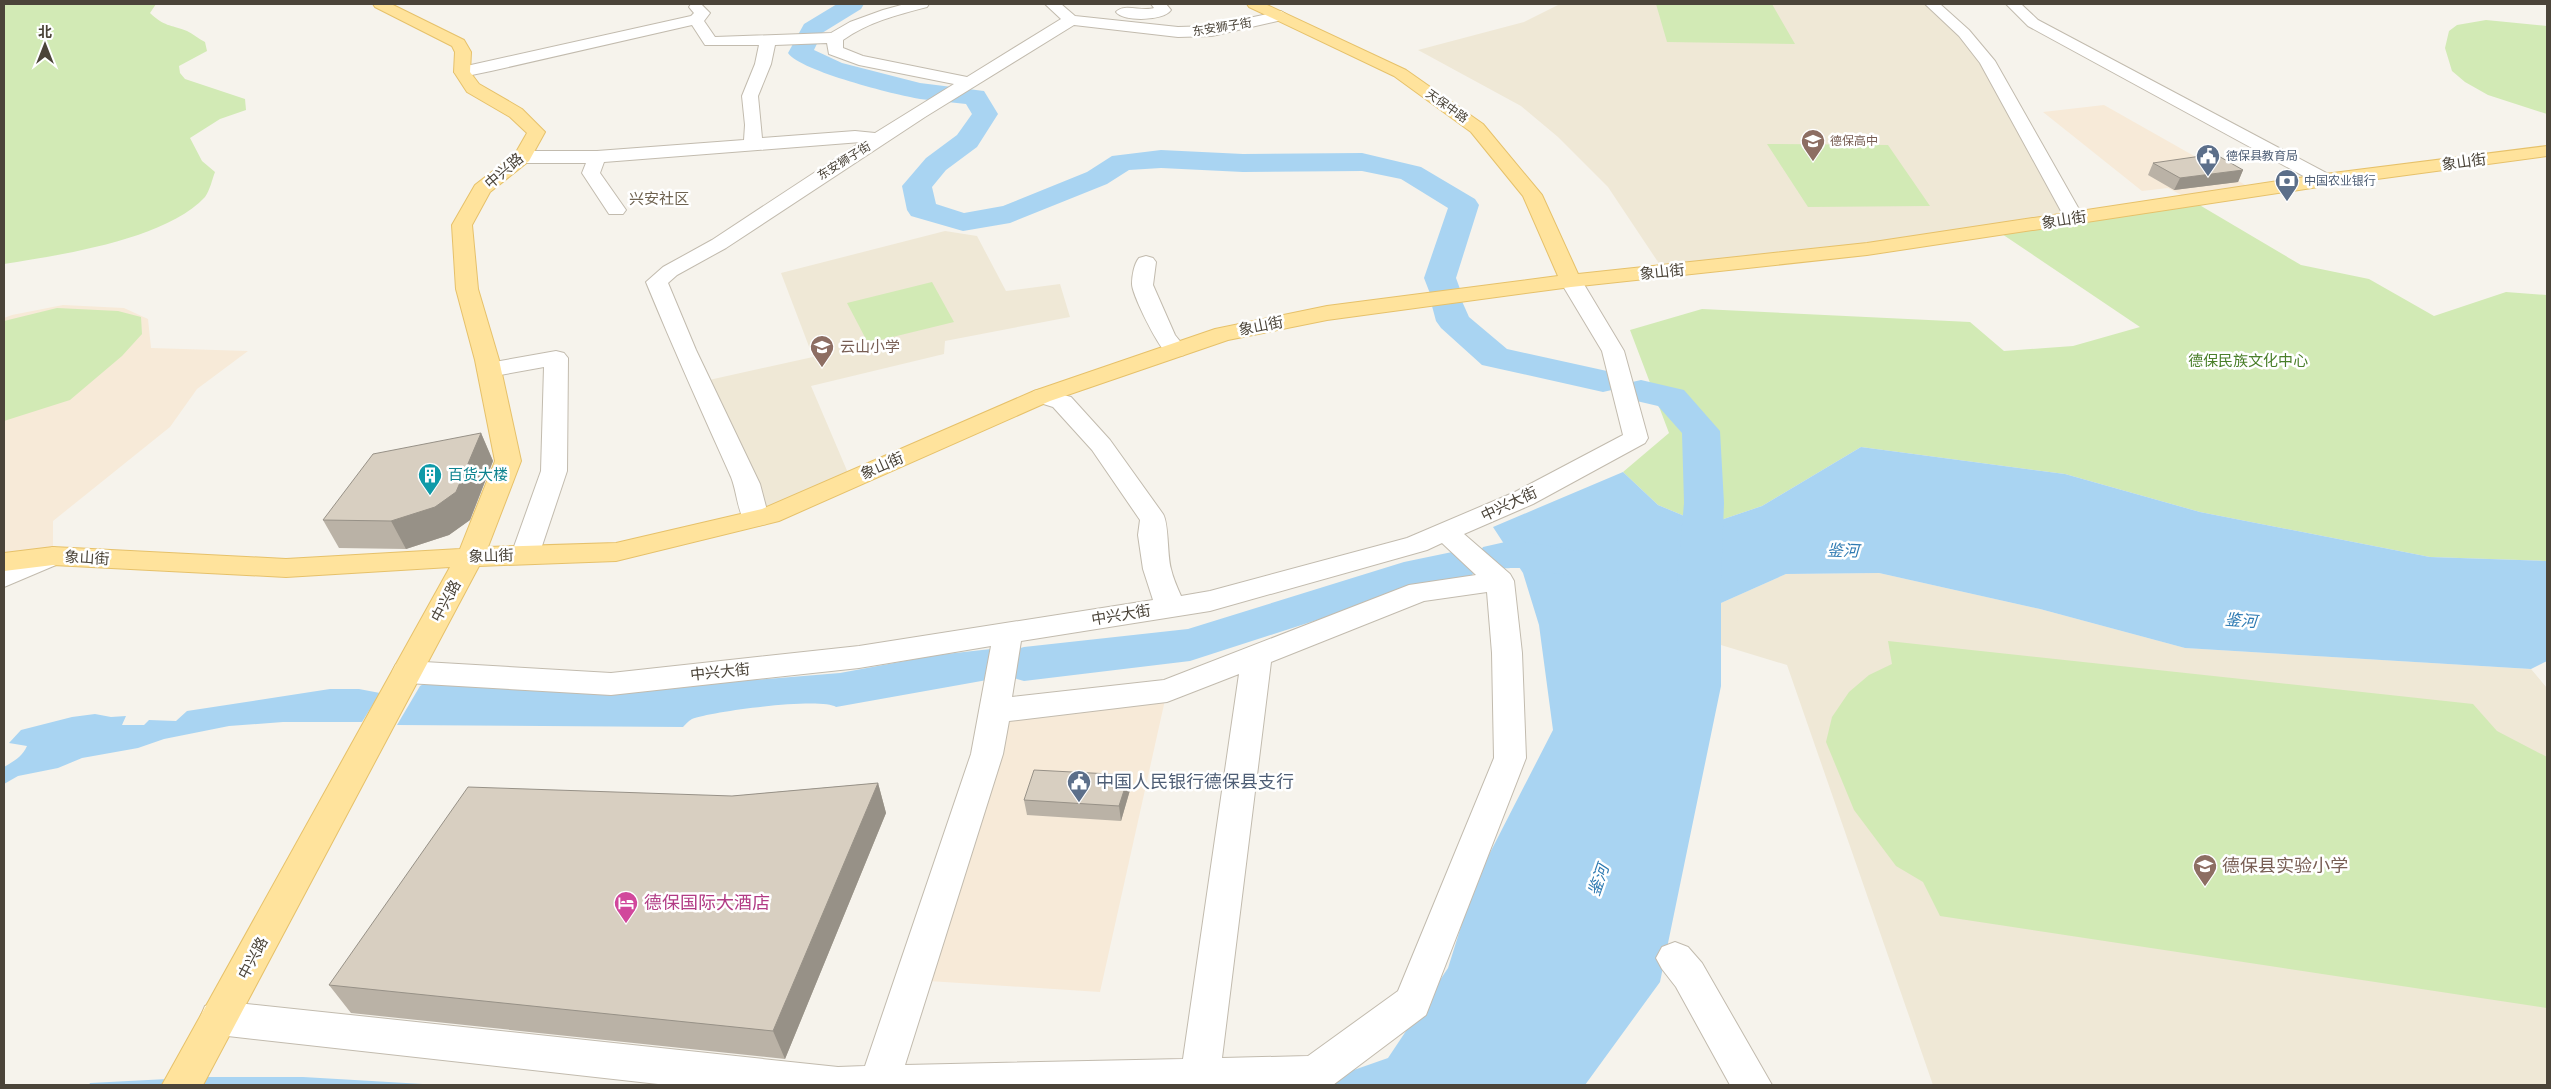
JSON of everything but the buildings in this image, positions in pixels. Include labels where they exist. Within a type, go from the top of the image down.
[{"type":"main road","points":[[380,4],[458,43],[463,52],[462,72]]},
{"type":"main road","name":"天保中路","points":[[1254,4],[1400,73],[1477,128],[1532,196],[1571,281]]},
{"type":"main road","name":"中兴路","points":[[189,1074],[470,557],[508,461],[489,370],[467,289],[462,225],[482,190],[523,157],[536,132],[516,113],[473,88],[462,72]]},
{"type":"main road","name":"象山街","points":[[4,562],[53,556],[286,568],[470,557],[616,552],[770,515],[1042,396],[1223,334],[1327,313],[1571,281],[1867,249],[2325,180],[2547,151]]},
{"type":"street","points":[[462,72],[502,65],[633,31],[696,20],[703,13],[693,4]]},
{"type":"street","points":[[696,20],[711,42],[835,38],[851,26],[870,17],[922,4]]},
{"type":"street","points":[[1052,4],[1071,20]]},
{"type":"street","points":[[1087,22],[1101,8],[1148,15],[1164,10],[1158,4]]},
{"type":"street","points":[[1932,4],[1964,33],[1987,61],[2074,218]]},
{"type":"street","points":[[2013,4],[2033,23],[2325,180]]},
{"type":"street","name":"东安狮子街","points":[[756,518],[747,484],[685,350],[657,282],[670,271],[719,244],[756,217],[919,113],[1071,20],[1178,32],[1212,31],[1280,16]]},
{"type":"street","points":[[835,38],[835,51],[859,60],[968,82]]},
{"type":"street","points":[[753,144],[754,125],[750,96],[763,64],[764,52],[769,40]]},
{"type":"street","points":[[523,157],[597,157],[855,136],[878,139]]},
{"type":"street","points":[[597,157],[591,173],[616,210]]},
{"type":"street","points":[[1146,262],[1142,285],[1165,337],[1176,350]]},
{"type":"street","name":"中兴大街","points":[[407,672],[611,684],[859,657],[1210,601],[1408,547],[1524,498],[1636,438],[1613,351],[1571,281]]},
{"type":"street","points":[[489,370],[556,358],[554,471],[525,555]]},
{"type":"street","points":[[1042,396],[1062,402],[1101,445],[1153,520],[1152,535],[1157,569],[1170,607]]},
{"type":"street","points":[[841,1085],[1315,1075],[1412,1003],[1510,758],[1507,652],[1500,581],[1446,532]]},
{"type":"street","points":[[4,578],[53,556]]},
{"type":"street","points":[[994,711],[1167,691],[1419,592],[1500,581]]},
{"type":"street","points":[[879,1084],[987,754],[1008,633]]},
{"type":"street","points":[[1200,1077],[1257,656]]},
{"type":"street","points":[[1675,958],[1689,975],[1752,1085]]},
{"type":"street","points":[[219,1018],[836,1085]]},
{"type":"shaded area","name":"德保高中","points":[[1560,4],[1932,4],[1964,33],[2074,218],[1664,271],[1608,187],[1558,137],[1521,106],[1418,50],[1524,22]]},
{"type":"shaded area","points":[[2104,105],[2256,191],[2191,200],[2168,188],[2142,191],[2043,112]]},
{"type":"shaded area","name":"云山小学","points":[[945,231],[977,236],[1006,291],[1060,284],[1070,317],[945,341],[944,354],[811,386],[851,480],[770,515],[709,380],[813,357],[781,273]]},
{"type":"shaded area","points":[[63,305],[124,308],[148,319],[151,348],[248,351],[197,389],[170,427],[53,521],[53,556],[4,562],[4,318]]},
{"type":"shaded area","name":"德保县实验小学","points":[[1879,573],[2040,609],[2185,648],[2531,669],[2547,688],[2547,1085],[1933,1085],[1787,665],[1721,645],[1721,603],[1786,574]]},
{"type":"shaded area","points":[[1167,691],[1100,992],[913,980],[994,711]]},
{"type":"green space","points":[[4,4],[156,4],[150,13],[155,18],[167,25],[187,31],[205,42],[207,51],[179,66],[180,73],[185,79],[245,99],[246,110],[220,119],[190,138],[202,161],[215,172],[205,197],[187,212],[139,235],[82,250],[4,264]]},
{"type":"green space","points":[[1656,4],[1772,4],[1795,44],[1667,42]]},
{"type":"green space","points":[[2486,20],[2547,26],[2547,114],[2488,95],[2465,82],[2452,71],[2445,48],[2449,31],[2457,25]]},
{"type":"green space","points":[[1767,144],[1888,145],[1930,206],[1808,207]]},
{"type":"green space","name":"德保民族文化中心","points":[[2191,200],[2301,265],[2369,279],[2434,316],[2506,292],[2547,295],[2547,561],[2430,557],[2200,512],[2065,474],[1861,447],[1762,506],[1706,525],[1658,505],[1623,472],[1669,433],[1630,330],[1702,309],[1970,322],[2004,351],[2073,346],[2140,327],[1996,230]]},
{"type":"green space","points":[[932,282],[954,322],[868,343],[847,303]]},
{"type":"green space","points":[[57,308],[118,311],[141,317],[142,334],[122,356],[70,400],[4,421],[4,321]]},
{"type":"green space","points":[[1888,641],[2473,704],[2497,731],[2547,757],[2547,1008],[1940,916],[1923,882],[1896,866],[1854,810],[1826,742],[1832,717],[1849,692],[1869,675],[1892,664]]},
{"type":"water","name":"鉴河","points":[[1861,447],[2065,474],[2200,512],[2430,557],[2547,561],[2547,661],[2531,669],[2185,648],[2040,609],[1879,573],[1786,574],[1721,603],[1721,686],[1660,982],[1585,1085],[1311,1085],[1388,1058],[1448,968],[1475,882],[1553,730],[1539,625],[1523,573],[1493,527],[1623,472],[1658,505],[1706,525],[1762,506]]},
{"type":"water","points":[[991,649],[987,680],[836,707],[826,704],[789,704],[721,712],[692,719],[683,727],[397,725],[420,686],[427,682],[713,682],[767,679],[840,673],[937,655]]},
{"type":"water","points":[[330,689],[359,689],[380,693],[362,722],[283,722],[229,726],[164,739],[138,748],[82,758],[58,768],[18,776],[4,784],[4,767],[20,756],[27,746],[9,743],[21,730],[72,717],[95,714],[111,717],[126,716],[122,725],[144,725],[149,720],[176,721],[187,711]]},
{"type":"water","points":[[206,1077],[303,1077],[440,1085],[89,1085],[90,1083]]},
{"type":"waterway","points":[[853,4],[812,29],[800,53],[833,68],[919,91],[975,97],[985,114],[967,141],[936,164],[917,186],[922,210],[963,222],[1010,214],[1097,178],[1122,162],[1161,159],[1243,163],[1362,162],[1411,173],[1464,205],[1440,278],[1443,289]]},
{"type":"waterway","points":[[1449,306],[1453,321],[1495,357],[1603,381]]},
{"type":"waterway","points":[[1641,391],[1671,398],[1701,431],[1704,503],[1699,581]]},
{"type":"waterway","points":[[1498,557],[1514,554],[1570,562]]},
{"type":"waterway","points":[[1024,664],[1190,645],[1419,572],[1457,565]]},
{"type":"place","name":"德保高中","points":[[1813,162]]},
{"type":"place","name":"德保县教育局","points":[[2208,177]]},
{"type":"place","name":"中国农业银行","points":[[2287,202]]},
{"type":"place","name":"云山小学","points":[[822,368]]},
{"type":"place","name":"百货大楼","points":[[430,496]]},
{"type":"place","name":"中国人民银行德保县支行","points":[[1079,803]]},
{"type":"place","name":"德保县实验小学","points":[[2205,887]]},
{"type":"place","name":"德保国际大酒店","points":[[626,924]]},
{"type":"district","name":"兴安社区","points":[[659,199]]}]
